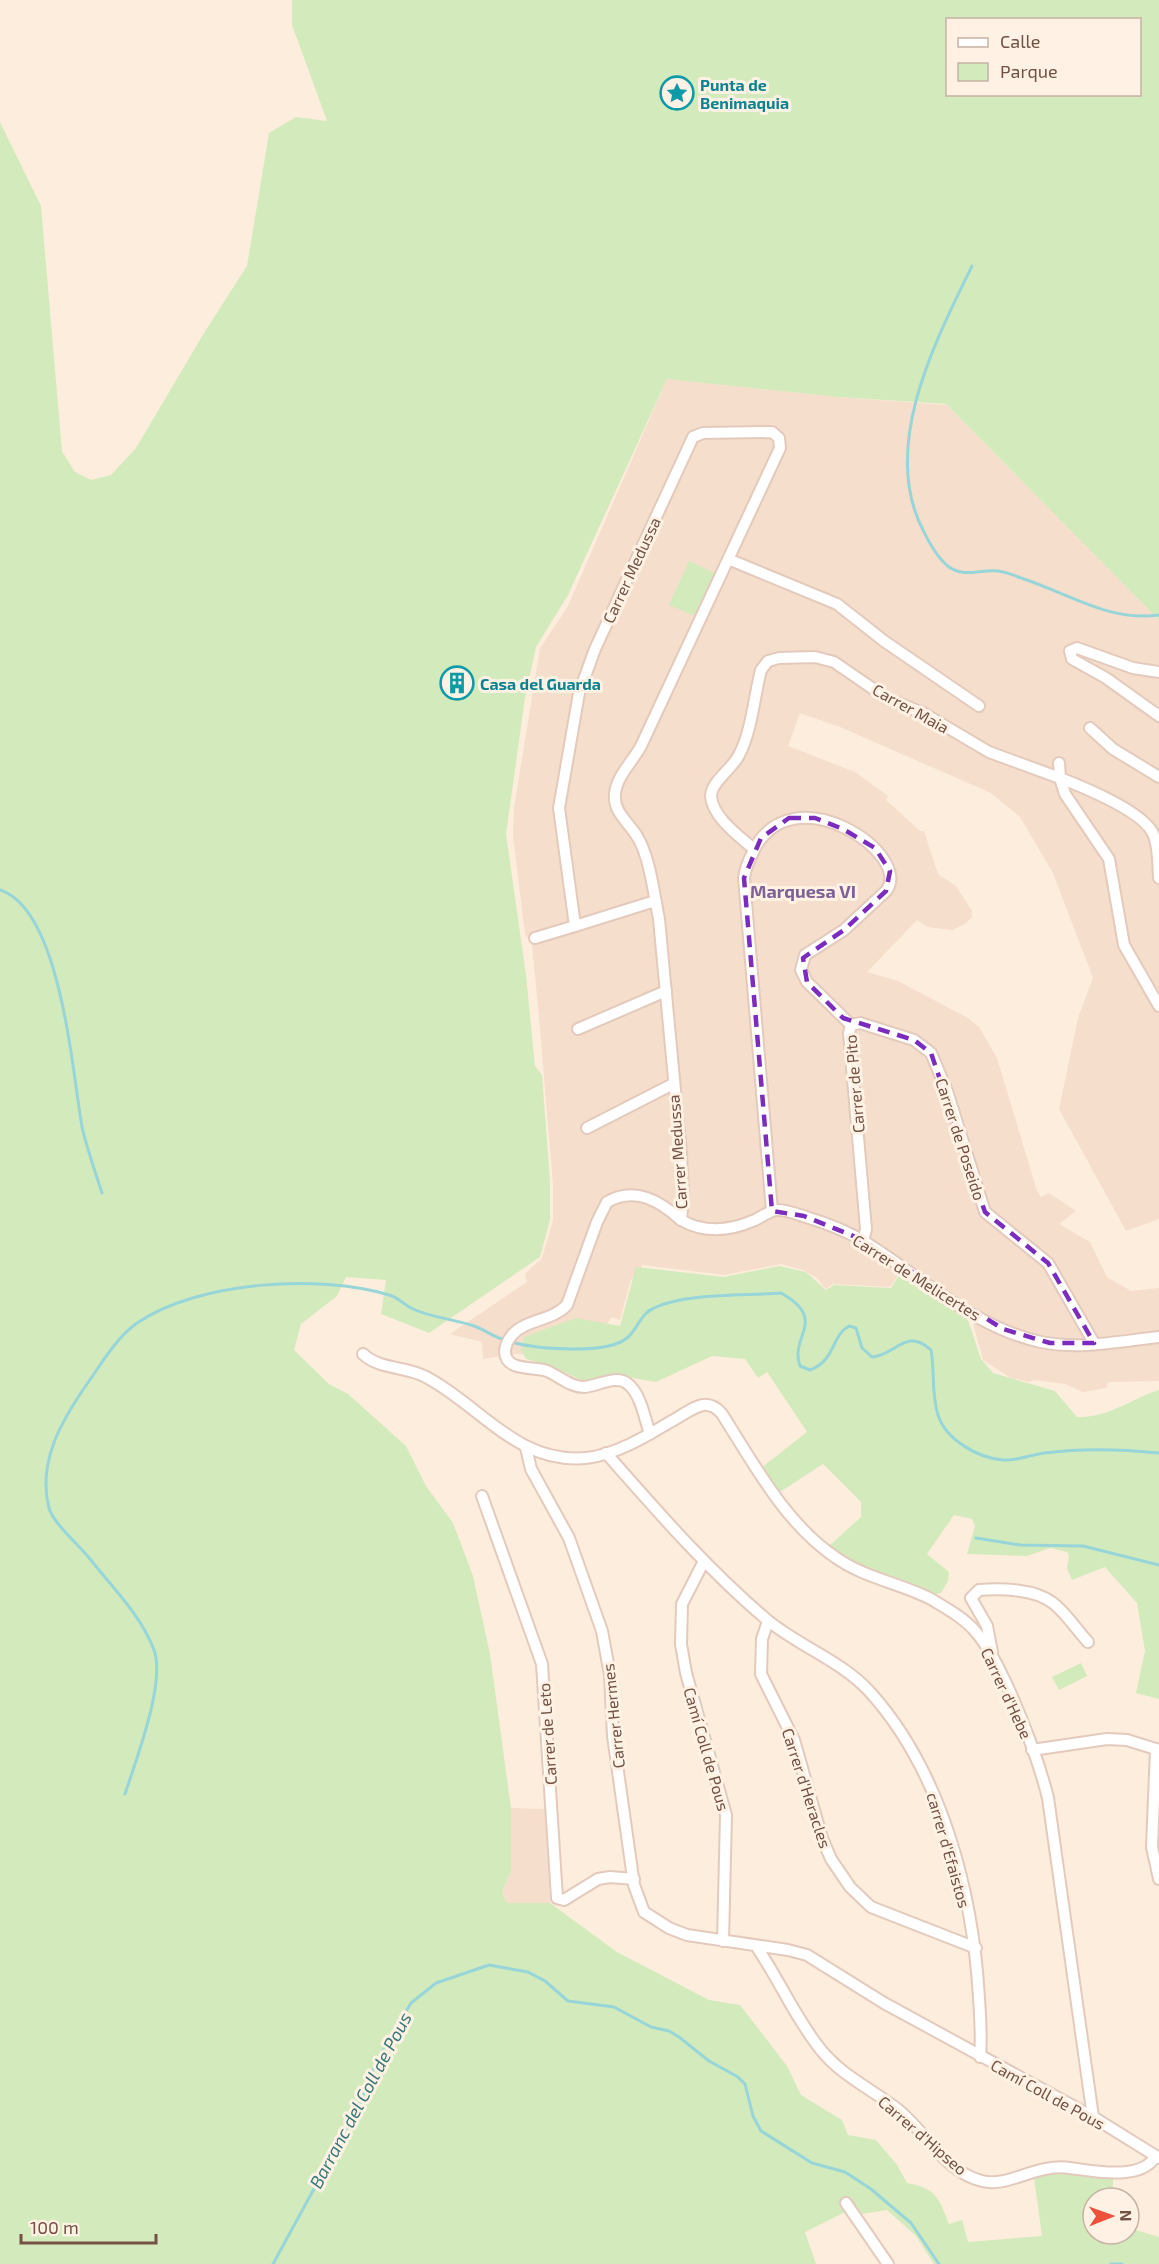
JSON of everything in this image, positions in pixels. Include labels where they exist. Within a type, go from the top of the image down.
[{"type":"street","name":"Carrer Medussa","points":[[575,926],[559,808],[579,693],[588,666],[693,437],[703,433],[775,433],[779,438],[780,448],[641,746],[616,789],[616,807],[640,842],[662,937],[673,1084],[681,1154],[683,1198],[681,1220]]},
{"type":"street","points":[[728,559],[837,603],[884,640],[979,706]]},
{"type":"street","points":[[1158,675],[1077,648],[1070,651],[1072,658],[1106,678],[1159,716]]},
{"type":"street","name":"Carrer Maia","points":[[754,849],[720,816],[712,803],[711,795],[713,788],[739,756],[760,670],[772,659],[808,657],[834,662],[888,699],[923,713],[989,752],[1060,778]]},
{"type":"street","points":[[1090,728],[1113,749],[1159,777]]},
{"type":"street","points":[[1059,763],[1060,778],[1065,794],[1108,859],[1124,945],[1159,1006]]},
{"type":"street","points":[[1060,778],[1094,793],[1146,823],[1156,845],[1159,878]]},
{"type":"street","name":"Carrer de Pito","points":[[754,849],[776,823],[789,818],[807,817],[824,821],[850,832],[875,848],[891,870],[889,887],[844,930],[810,949],[802,962],[801,970],[807,982],[851,1025],[849,1034],[866,1229],[863,1241]]},
{"type":"street","points":[[681,1220],[698,1227],[723,1230],[743,1225],[772,1211],[744,878],[754,849]]},
{"type":"street","points":[[535,938],[655,901]]},
{"type":"street","points":[[578,1029],[666,991]]},
{"type":"street","name":"Carrer de Poseido","points":[[851,1025],[860,1023],[914,1040],[931,1053],[947,1091],[985,1212],[1048,1263],[1094,1343]]},
{"type":"street","name":"Carrer Medussa","points":[[587,1128],[673,1084]]},
{"type":"street","name":"Carrer Medussa","points":[[650,1434],[634,1392],[626,1382],[615,1381],[577,1386],[543,1370],[514,1365],[506,1357],[506,1346],[518,1329],[557,1313],[567,1305],[597,1222],[607,1202],[627,1196],[651,1198],[681,1220]]},
{"type":"street","name":"Carrer de Melicertes","points":[[772,1211],[804,1216],[863,1241],[958,1305],[1003,1329],[1041,1342],[1075,1345],[1159,1337]]},
{"type":"street","points":[[363,1354],[376,1363],[427,1378],[526,1448],[566,1458],[606,1453],[703,1563]]},
{"type":"street","name":"Carrer d'Hebe","points":[[606,1453],[650,1434],[700,1406],[716,1408],[773,1493],[822,1547],[863,1574],[924,1596],[957,1616],[977,1632],[992,1655],[1032,1750],[1048,1798],[1093,2117]]},
{"type":"street","name":"Carrer Hermes","points":[[526,1448],[531,1469],[568,1538],[604,1639],[610,1675],[613,1736],[639,1902],[650,1917],[678,1932],[723,1941]]},
{"type":"street","name":"Carrer de Leto","points":[[482,1496],[542,1664],[557,1898],[564,1900],[602,1878],[634,1879]]},
{"type":"street","name":"carrer d'Efaistos","points":[[703,1563],[768,1621],[861,1683],[886,1712],[913,1752],[940,1807],[976,1948],[980,2057]]},
{"type":"street","name":"Camí Coll de Pous","points":[[703,1563],[682,1604],[681,1644],[686,1673],[726,1815],[723,1941],[807,1956],[884,2004],[1093,2117],[1157,2158]]},
{"type":"street","points":[[992,1655],[987,1626],[971,1598],[979,1590],[998,1588],[1048,1600],[1056,1604],[1088,1642]]},
{"type":"street","name":"Carrer d'Heracles","points":[[768,1621],[762,1639],[761,1674],[794,1740],[822,1838],[831,1859],[856,1894],[875,1910],[976,1948]]},
{"type":"street","points":[[1032,1750],[1107,1739],[1127,1740],[1157,1749],[1152,1847],[1159,1879]]},
{"type":"street","name":"Carrer d'Hipseo","points":[[756,1946],[825,2054],[850,2076],[896,2108],[948,2161],[968,2175],[980,2181],[997,2182],[1048,2167],[1116,2172],[1148,2166],[1157,2158]]},
{"type":"street","points":[[846,2203],[888,2264]]},
{"type":"highlighted area","points":[[789,818],[815,818],[843,829],[875,848],[890,871],[886,891],[844,930],[803,958],[807,982],[843,1018],[914,1040],[931,1053],[985,1212],[1048,1263],[1094,1343],[1050,1343],[1003,1329],[858,1238],[804,1216],[772,1211],[744,878],[761,838]]},
{"type":"shaded area","points":[[667,379],[838,397],[947,405],[1159,620],[1159,1219],[1126,1231],[1059,1109],[1078,1018],[1093,978],[1053,873],[1020,817],[991,793],[840,727],[800,713],[788,746],[855,772],[888,796],[886,800],[920,831],[924,831],[938,874],[956,886],[972,911],[972,917],[965,924],[952,930],[927,927],[917,920],[867,972],[898,981],[968,1018],[979,1027],[997,1058],[1037,1191],[1041,1197],[1049,1193],[1076,1211],[1059,1224],[1090,1242],[1107,1277],[1131,1291],[1159,1288],[1159,1381],[1108,1382],[1106,1388],[1083,1392],[1065,1384],[1034,1380],[1029,1382],[1011,1378],[983,1360],[972,1320],[899,1274],[890,1287],[833,1284],[826,1289],[817,1278],[803,1270],[781,1264],[724,1275],[642,1265],[641,1281],[631,1279],[620,1320],[612,1317],[594,1342],[560,1356],[513,1354],[483,1359],[482,1342],[450,1334],[527,1282],[525,1274],[542,1258],[553,1220],[553,1184],[539,1017],[532,945],[525,934],[513,836],[514,808],[540,648],[567,608]]},
{"type":"shaded area","points":[[511,1808],[545,1809],[550,1903],[507,1903],[502,1892],[511,1871]]},
{"type":"green space","points":[[292,0],[1159,0],[1159,620],[946,404],[838,397],[667,379],[568,595],[536,647],[525,698],[506,834],[526,975],[535,1066],[542,1075],[550,1181],[550,1220],[540,1257],[429,1333],[381,1314],[386,1280],[346,1277],[337,1296],[301,1324],[294,1350],[329,1384],[348,1394],[406,1446],[426,1486],[453,1523],[473,1576],[490,1654],[511,1808],[511,1871],[502,1892],[507,1903],[550,1903],[617,1952],[709,2000],[740,2005],[787,2066],[801,2095],[842,2120],[848,2135],[876,2140],[897,2165],[907,2183],[924,2188],[935,2196],[949,2224],[962,2220],[968,2242],[1042,2236],[1034,2178],[1054,2174],[1083,2175],[1113,2179],[1113,2186],[1081,2186],[1081,2246],[1141,2246],[1141,2232],[1159,2237],[1159,2264],[934,2264],[916,2236],[887,2210],[861,2214],[850,2197],[840,2203],[845,2212],[805,2232],[816,2264],[0,2264],[0,122],[41,206],[62,451],[75,472],[91,480],[111,475],[136,448],[204,333],[247,266],[269,133],[296,117],[327,121],[292,25]]},
{"type":"green space","points":[[689,561],[715,573],[695,616],[669,605]]},
{"type":"green space","points":[[779,1266],[806,1272],[826,1290],[834,1285],[891,1288],[899,1275],[968,1320],[981,1359],[993,1373],[1055,1391],[1077,1417],[1109,1411],[1159,1390],[1159,1699],[1136,1693],[1145,1651],[1137,1603],[1105,1567],[1072,1580],[1067,1568],[1069,1556],[1067,1552],[1050,1548],[1027,1556],[967,1554],[975,1526],[972,1519],[954,1515],[927,1554],[949,1572],[948,1581],[941,1593],[934,1594],[866,1569],[830,1545],[861,1517],[861,1502],[823,1464],[780,1492],[761,1468],[807,1432],[767,1372],[758,1378],[745,1359],[712,1356],[656,1382],[615,1375],[583,1381],[551,1366],[526,1359],[521,1350],[524,1337],[576,1318],[620,1326],[636,1267],[724,1277]]},
{"type":"green space","points":[[1081,1663],[1087,1676],[1059,1690],[1052,1677]]},
{"type":"waterway","points":[[972,266],[929,361],[910,430],[907,464],[911,498],[923,530],[941,560],[955,570],[967,573],[991,571],[1011,574],[1107,611],[1141,616],[1159,615]]},
{"type":"waterway","points":[[0,890],[21,904],[37,927],[50,959],[68,1032],[82,1127],[102,1193]]},
{"type":"waterway","points":[[125,1794],[153,1701],[157,1664],[154,1650],[142,1625],[125,1602],[51,1514],[46,1491],[49,1458],[61,1427],[116,1343],[137,1323],[163,1309],[193,1298],[260,1285],[294,1284],[360,1288],[389,1295],[420,1312],[475,1326],[505,1340]]},
{"type":"waterway","points":[[511,1342],[537,1347],[571,1349],[604,1347],[627,1338],[645,1314],[667,1303],[699,1297],[781,1293],[803,1312],[805,1320],[798,1355],[800,1366],[810,1370],[825,1360],[843,1330],[849,1326],[856,1328],[862,1348],[872,1357],[888,1352],[901,1344],[915,1341],[931,1350],[935,1399],[942,1424],[955,1440],[983,1456],[1008,1460],[1073,1450],[1159,1453]]},
{"type":"waterway","points":[[976,1538],[1020,1545],[1083,1546],[1159,1565]]},
{"type":"waterway","name":"Barranc del Coll de Pous","points":[[273,2264],[357,2110],[378,2059],[411,2003],[436,1983],[489,1965],[528,1972],[545,1981],[568,2001],[614,2007],[651,2027],[669,2031],[679,2037],[709,2061],[738,2077],[745,2084],[753,2116],[761,2131],[812,2163],[845,2172],[871,2189],[911,2223],[939,2264]]},
{"type":"waterway","name":"Barranc del Coll de Pous","points":[[1111,2264],[1122,2264]]},
{"type":"place","name":"Punta de Benimaquia","points":[[677,93]]},
{"type":"place","name":"Casa del Guarda","points":[[457,683]]},
{"type":"district","name":"Marquesa VI","points":[[803,891]]}]
